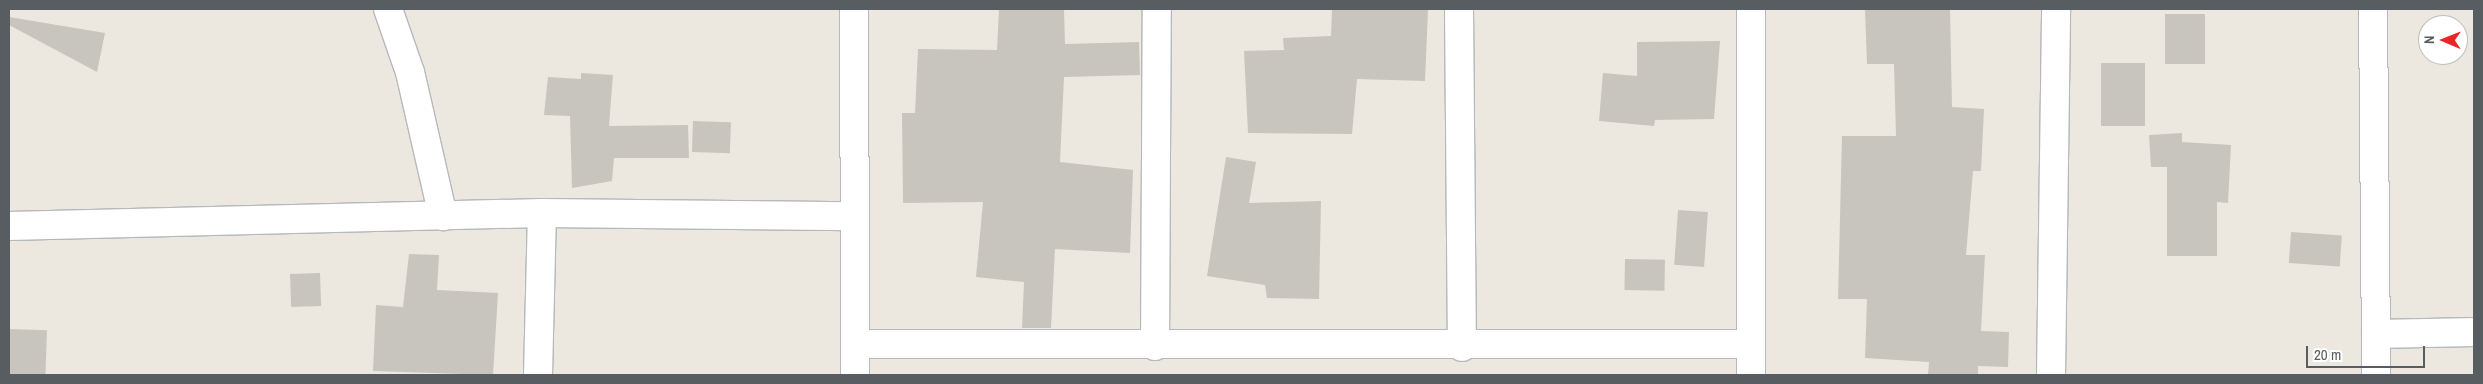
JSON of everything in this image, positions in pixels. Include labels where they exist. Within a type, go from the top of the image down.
[{"type":"street","points":[[388,9],[410,72],[443,216]]},
{"type":"street","points":[[854,9],[855,375]]},
{"type":"street","points":[[1155,346],[1157,9]]},
{"type":"street","points":[[1459,9],[1462,347]]},
{"type":"street","points":[[1751,9],[1751,375]]},
{"type":"street","points":[[2051,375],[2056,9]]},
{"type":"street","points":[[2373,9],[2376,375]]},
{"type":"street","points":[[538,375],[542,213]]},
{"type":"street","points":[[9,226],[542,213],[854,216]]},
{"type":"street","points":[[2376,334],[2474,332]]},
{"type":"street","points":[[855,344],[1462,347],[1751,344]]},
{"type":"building","points":[[999,9],[1064,9],[1065,44],[1139,42],[1140,75],[1064,77],[1060,162],[1133,170],[1130,253],[1055,249],[1051,328],[1022,328],[1024,282],[976,277],[983,202],[903,203],[902,113],[915,113],[918,49],[997,50]]},
{"type":"building","points":[[1332,9],[1428,9],[1425,81],[1357,79],[1352,134],[1248,133],[1244,51],[1284,50],[1283,38],[1331,36]]},
{"type":"building","points":[[1865,9],[1950,9],[1952,107],[1984,109],[1981,171],[1973,171],[1966,255],[1985,255],[1981,331],[2009,332],[2008,367],[1978,366],[1978,375],[1928,375],[1929,362],[1865,358],[1867,299],[1838,299],[1842,136],[1896,136],[1894,64],[1867,64]]},
{"type":"building","points":[[2165,14],[2205,14],[2205,64],[2165,64]]},
{"type":"building","points":[[9,17],[105,33],[97,72],[9,25]]},
{"type":"building","points":[[1720,41],[1714,119],[1655,120],[1654,126],[1599,121],[1603,73],[1637,76],[1637,42]]},
{"type":"building","points":[[2101,63],[2145,63],[2145,126],[2101,126]]},
{"type":"building","points":[[581,73],[613,75],[609,126],[688,125],[689,158],[614,158],[612,181],[572,188],[570,116],[544,115],[548,77],[581,79]]},
{"type":"building","points":[[693,121],[731,122],[730,153],[692,152]]},
{"type":"building","points":[[2182,133],[2182,142],[2231,145],[2228,203],[2217,202],[2217,256],[2167,256],[2167,167],[2151,167],[2149,135]]},
{"type":"building","points":[[1226,157],[1256,162],[1249,203],[1321,201],[1319,299],[1267,298],[1265,285],[1207,276]]},
{"type":"building","points":[[1678,210],[1708,212],[1704,267],[1674,265]]},
{"type":"building","points":[[2291,232],[2342,236],[2340,266],[2289,263]]},
{"type":"building","points":[[409,254],[439,255],[437,290],[498,293],[493,375],[373,371],[376,305],[403,307]]},
{"type":"building","points":[[1625,259],[1665,260],[1664,291],[1624,290]]},
{"type":"building","points":[[320,273],[321,306],[291,307],[290,274]]},
{"type":"building","points":[[9,329],[47,330],[45,375],[9,375]]}]
